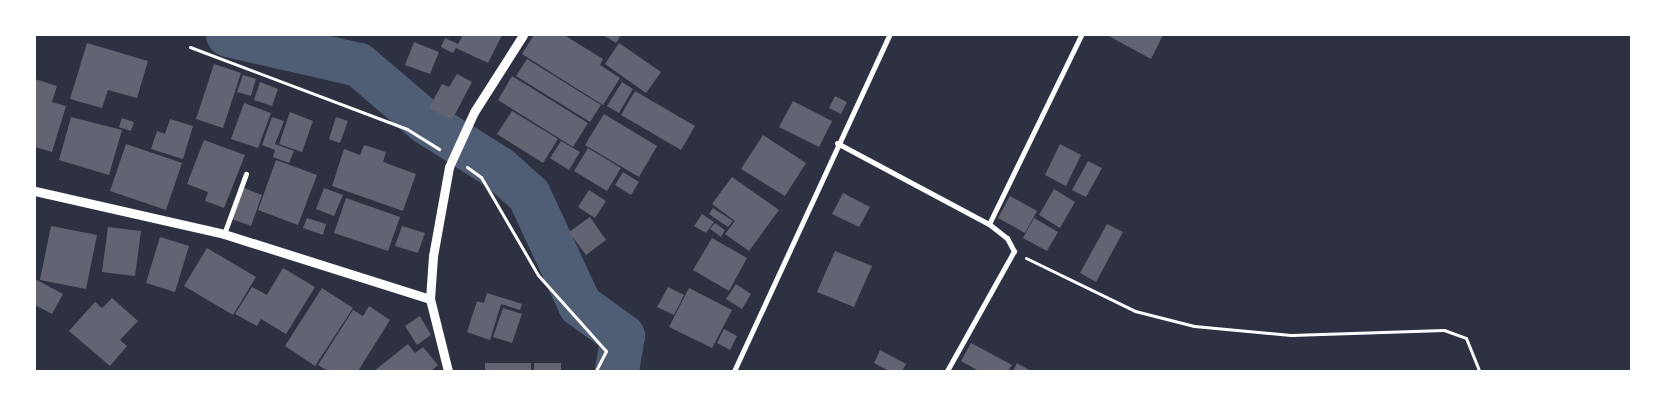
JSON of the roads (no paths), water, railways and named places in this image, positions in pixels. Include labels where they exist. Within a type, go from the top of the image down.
[{"type":"street","points":[[448,371],[430,299],[439,220],[455,152],[474,112],[523,35]]},
{"type":"street","points":[[734,371],[889,35]]},
{"type":"street","points":[[989,224],[1081,35]]},
{"type":"street","points":[[838,144],[989,224],[1007,238],[1014,252],[947,371]]},
{"type":"street","points":[[224,234],[246,174]]},
{"type":"street","points":[[35,191],[224,234],[430,299]]},
{"type":"waterway","points":[[228,35],[359,65],[427,123],[500,169],[529,195],[580,305],[623,336],[617,371]]}]
